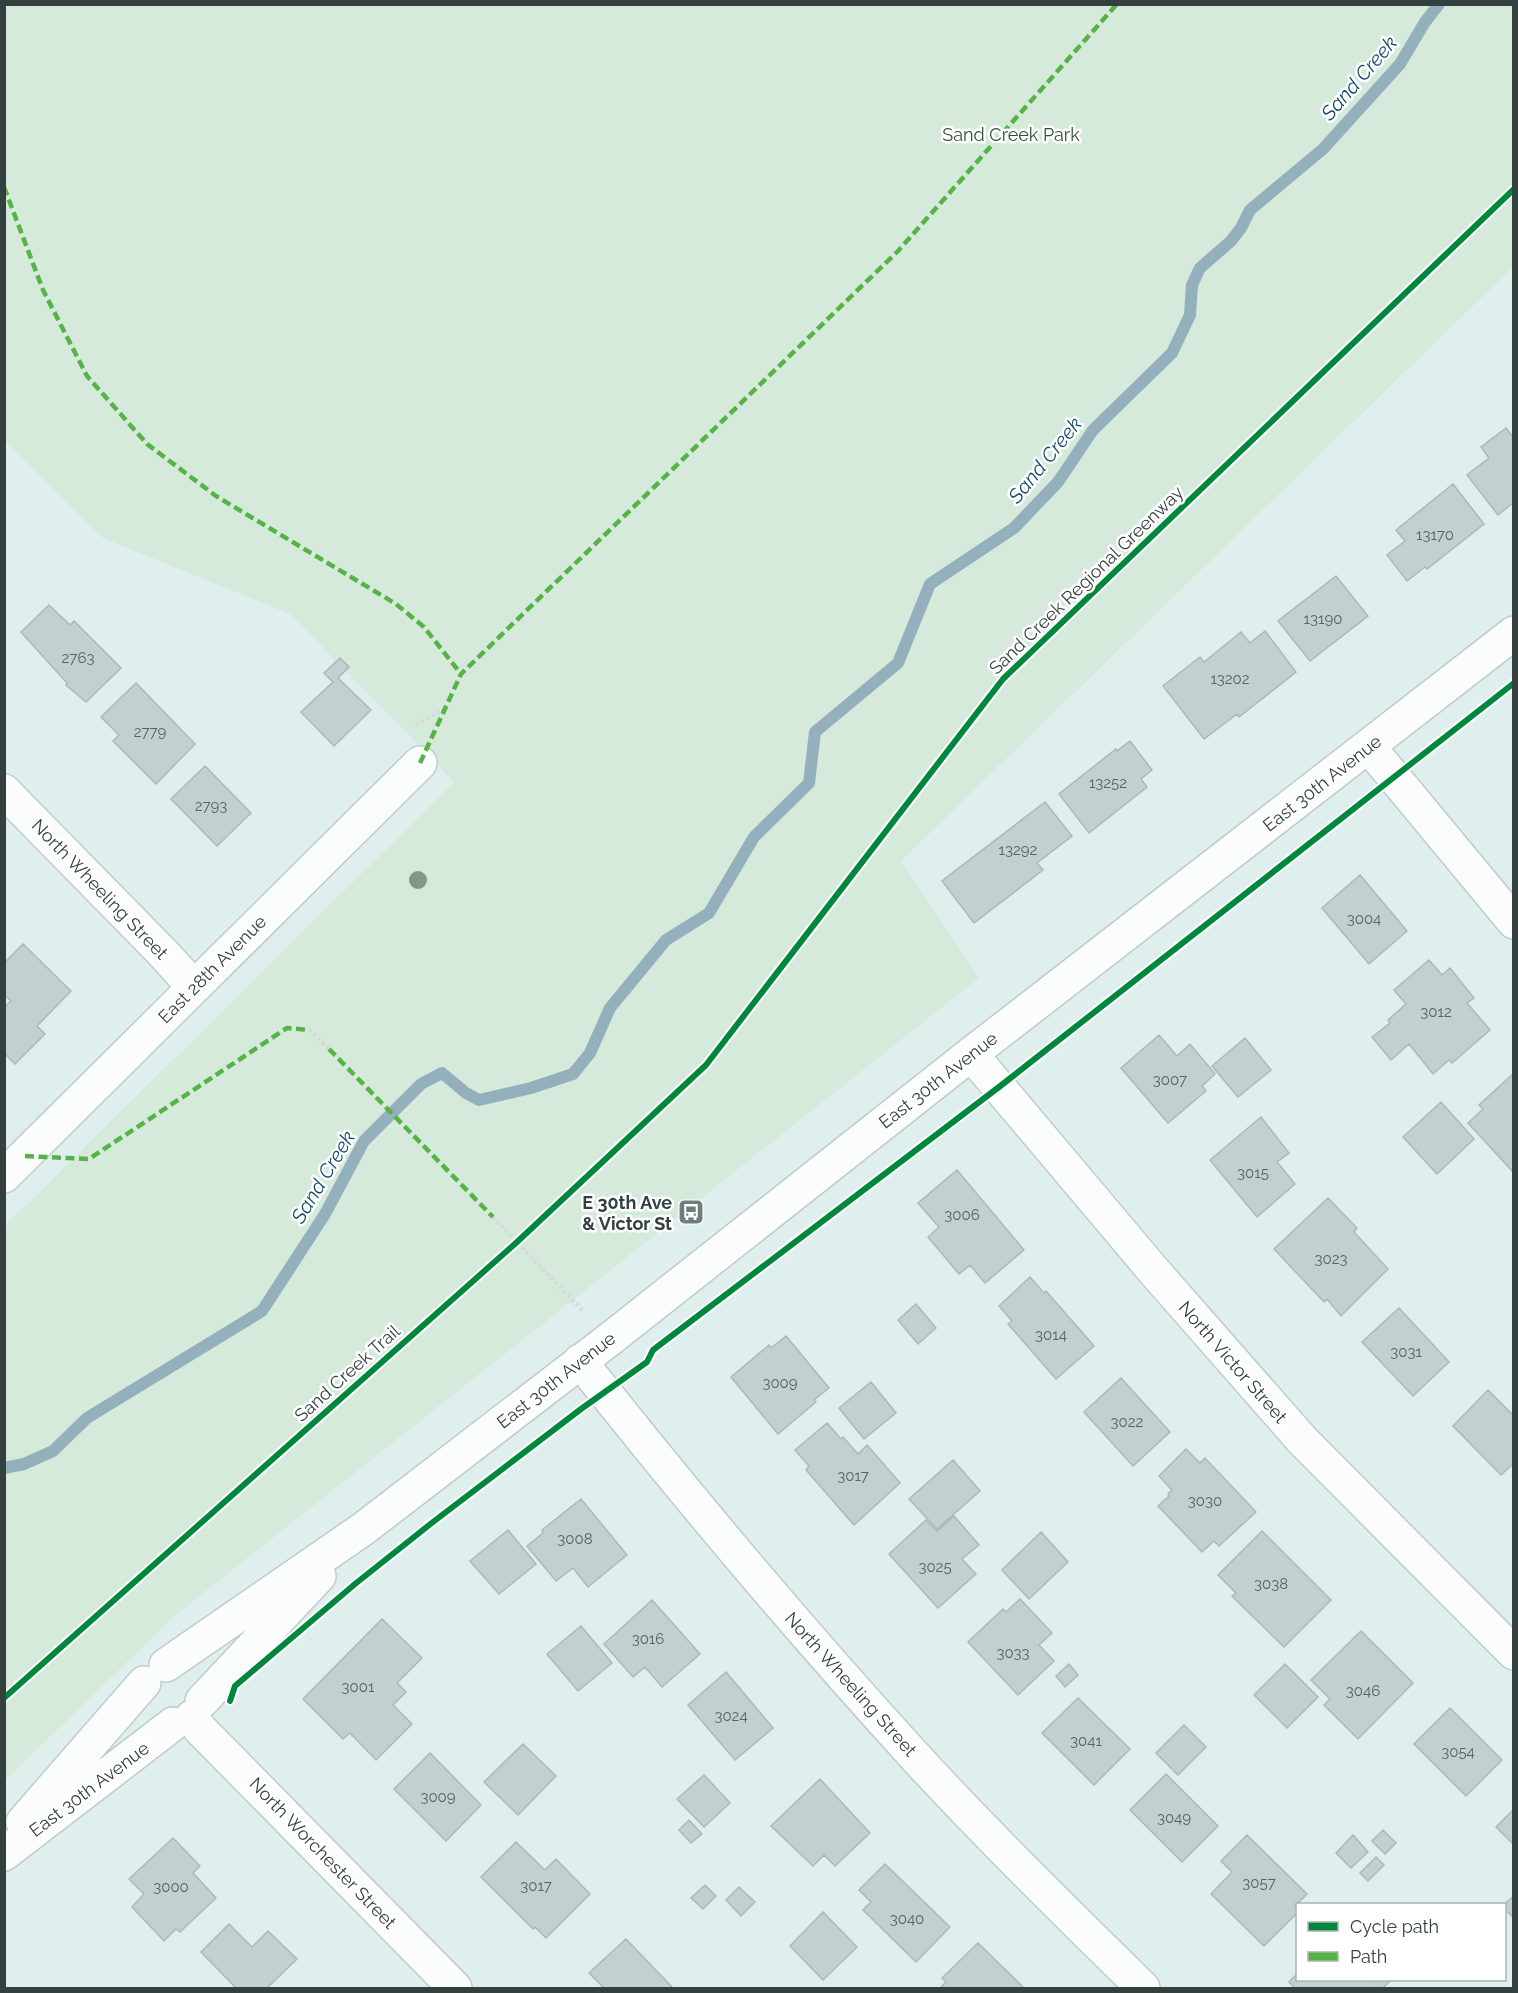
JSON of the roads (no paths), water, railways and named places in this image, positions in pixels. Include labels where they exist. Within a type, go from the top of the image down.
[{"type":"street","name":"East 30th Avenue","points":[[4,1843],[155,1674],[363,1529],[1514,633]]},
{"type":"street","points":[[1369,747],[1514,922]]},
{"type":"street","name":"East 28th Avenue","points":[[4,1176],[420,763]]},
{"type":"street","name":"North Wheeling Street","points":[[4,791],[194,987]]},
{"type":"street","name":"North Victor Street","points":[[971,1054],[1152,1270],[1303,1441],[1514,1653]]},
{"type":"street","name":"North Wheeling Street","points":[[580,1361],[687,1496],[807,1637],[922,1764],[1143,1989]]},
{"type":"street","name":"East 30th Avenue","points":[[4,1854],[189,1714],[363,1529]]},
{"type":"street","points":[[176,1664],[194,1673],[200,1681],[189,1714],[164,1723],[155,1719],[147,1711],[142,1693],[155,1674],[176,1664]]},
{"type":"street","name":"North Worchester Street","points":[[189,1714],[208,1737],[455,1989]]},
{"type":"waterway","name":"Sand Creek","points":[[4,1468],[24,1464],[53,1451],[87,1418],[262,1311],[325,1214],[364,1141],[421,1084],[442,1073],[466,1093],[479,1100],[531,1088],[573,1074],[590,1053],[610,1008],[666,940],[709,913],[754,837],[809,783],[815,732],[898,663],[930,584],[1014,528],[1058,482],[1093,430],[1172,353],[1190,315],[1192,285],[1200,268],[1231,241],[1250,210],[1323,149],[1400,64],[1425,22],[1439,4]]},
{"type":"place","name":"E 30th Ave & Victor St","points":[[691,1212]]},
{"type":"park label","name":"Sand Creek Park","points":[[1011,134]]}]
